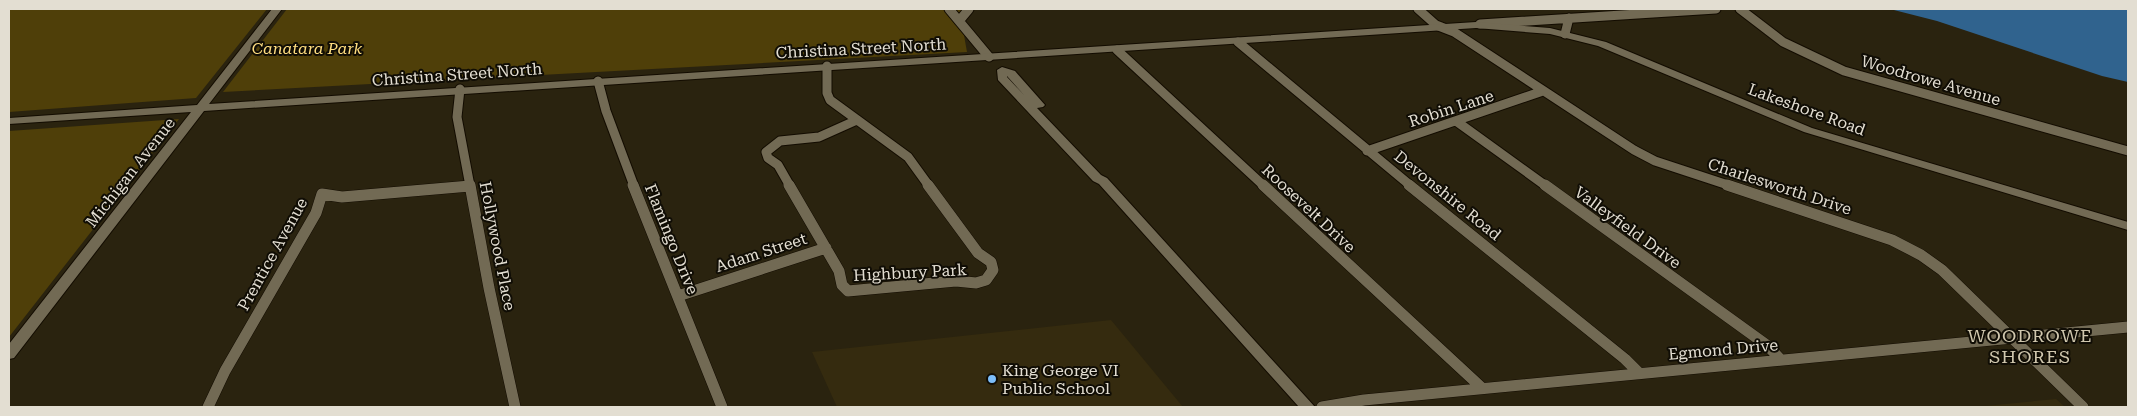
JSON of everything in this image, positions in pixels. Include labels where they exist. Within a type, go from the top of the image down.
[{"type":"main road","name":"Michigan Avenue","points":[[9,354],[277,9]]},
{"type":"main road","name":"Christina Street North","points":[[9,121],[460,89],[1116,50],[1476,25]]},
{"type":"main road","name":"Lakeshore Road","points":[[1476,25],[1519,27],[1561,33],[1620,50],[1808,130],[2128,226]]},
{"type":"main road","points":[[990,57],[1002,70],[1002,78],[1097,178],[1103,181],[1308,407]]},
{"type":"street","points":[[949,9],[990,57]]},
{"type":"street","points":[[959,21],[969,9]]},
{"type":"street","name":"Charlesworth Drive","points":[[1418,9],[1432,22],[1457,34],[1543,91],[1655,161],[1892,240],[1921,254],[1942,270],[2083,407]]},
{"type":"street","name":"Christina Street North","points":[[1476,25],[1716,9]]},
{"type":"street","name":"Woodrowe Avenue","points":[[1740,9],[1783,42],[1844,70],[2128,151]]},
{"type":"street","points":[[1559,18],[1561,33]]},
{"type":"street","points":[[1561,33],[1569,18]]},
{"type":"street","name":"Devonshire Road","points":[[1238,42],[1367,151],[1618,353],[1639,373]]},
{"type":"street","name":"Roosevelt Drive","points":[[1116,50],[1482,388]]},
{"type":"street","name":"Highbury Park","points":[[827,66],[827,93],[830,100],[895,146],[911,161],[978,253],[991,262],[992,272],[986,280],[976,283],[956,281],[851,291],[842,286],[839,271],[826,248],[778,165],[768,158],[766,152],[780,141],[819,137],[857,120]]},
{"type":"street","name":"Flamingo Drive","points":[[598,81],[615,137],[722,407]]},
{"type":"street","name":"Hollywood Place","points":[[460,89],[456,106],[485,274],[515,407]]},
{"type":"street","name":"Robin Lane","points":[[1367,151],[1543,91]]},
{"type":"street","name":"Valleyfield Drive","points":[[1456,121],[1760,341],[1781,360]]},
{"type":"street","name":"Prentice Avenue","points":[[208,407],[225,371],[316,213],[322,194],[342,197],[470,186]]},
{"type":"street","name":"Adam Street","points":[[678,296],[826,248]]},
{"type":"street","name":"Egmond Drive","points":[[1322,407],[1364,400],[1482,388],[2128,326]]},
{"type":"shaded area","name":"King George VI Public School","points":[[1111,320],[1183,407],[837,407],[812,352]]},
{"type":"shaded area","points":[[2056,399],[2065,407],[1975,407]]},
{"type":"green space","points":[[9,9],[267,9],[196,98],[9,112]]},
{"type":"green space","name":"Canatara Park","points":[[287,9],[972,9],[962,24],[967,52],[223,92]]},
{"type":"green space","points":[[179,119],[9,337],[9,131]]},
{"type":"water","points":[[1890,9],[2128,9],[2128,82],[2102,76],[1937,21]]},
{"type":"place","name":"King George VI Public School","points":[[992,379]]},
{"type":"district","name":"WOODROWE SHORES","points":[[2030,346]]}]
